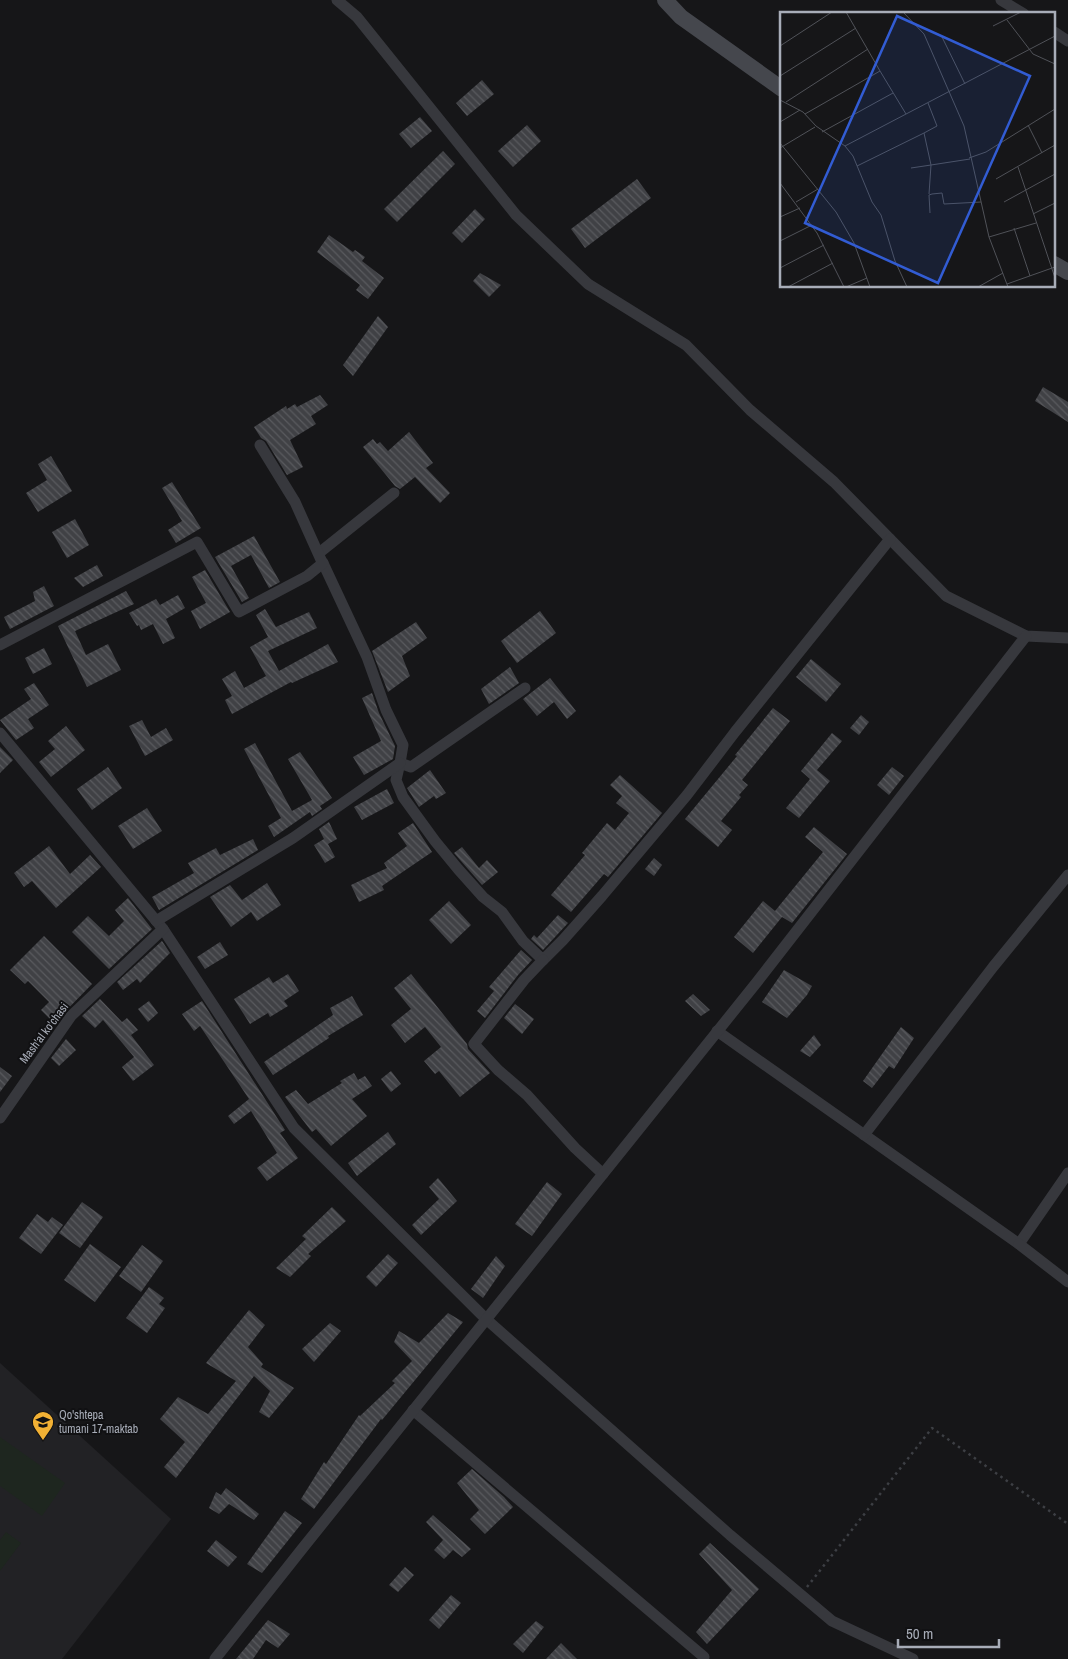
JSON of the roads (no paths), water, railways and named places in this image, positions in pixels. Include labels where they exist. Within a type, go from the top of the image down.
[{"type":"main road","points":[[665,0],[681,17],[780,88]]},
{"type":"main road","points":[[1056,265],[1068,272]]},
{"type":"street","points":[[337,0],[357,17],[523,222],[588,284],[686,345],[750,410],[834,482],[946,596],[1026,636],[1068,638]]},
{"type":"street","points":[[1001,0],[1017,4]]},
{"type":"street","points":[[1056,33],[1068,41]]},
{"type":"street","points":[[260,445],[295,502],[367,657],[386,710],[403,745],[396,780],[403,797],[458,869],[483,896],[502,912],[523,941],[543,960]]},
{"type":"street","points":[[0,645],[197,542],[239,612],[307,576],[321,558],[394,493]]},
{"type":"street","points":[[603,1174],[474,1044],[524,980],[589,911],[687,795],[741,724],[890,538]]},
{"type":"street","points":[[216,1659],[717,1031],[1026,636]]},
{"type":"street","points":[[400,763],[411,767],[525,688]]},
{"type":"street","points":[[0,733],[159,925],[294,1128],[486,1319],[730,1535],[832,1621],[913,1659]]},
{"type":"street","name":"Mash'al ko'chasi","points":[[0,1118],[71,1016],[159,925],[293,838],[400,763]]},
{"type":"street","points":[[864,1135],[993,966],[1068,875]]},
{"type":"street","points":[[717,1031],[1019,1244],[1068,1282]]},
{"type":"street","points":[[1019,1244],[1068,1172]]},
{"type":"street","points":[[413,1410],[704,1657]]},
{"type":"place","name":"Qo'shtepa tumani 17-maktab","points":[[43,1441]]}]
